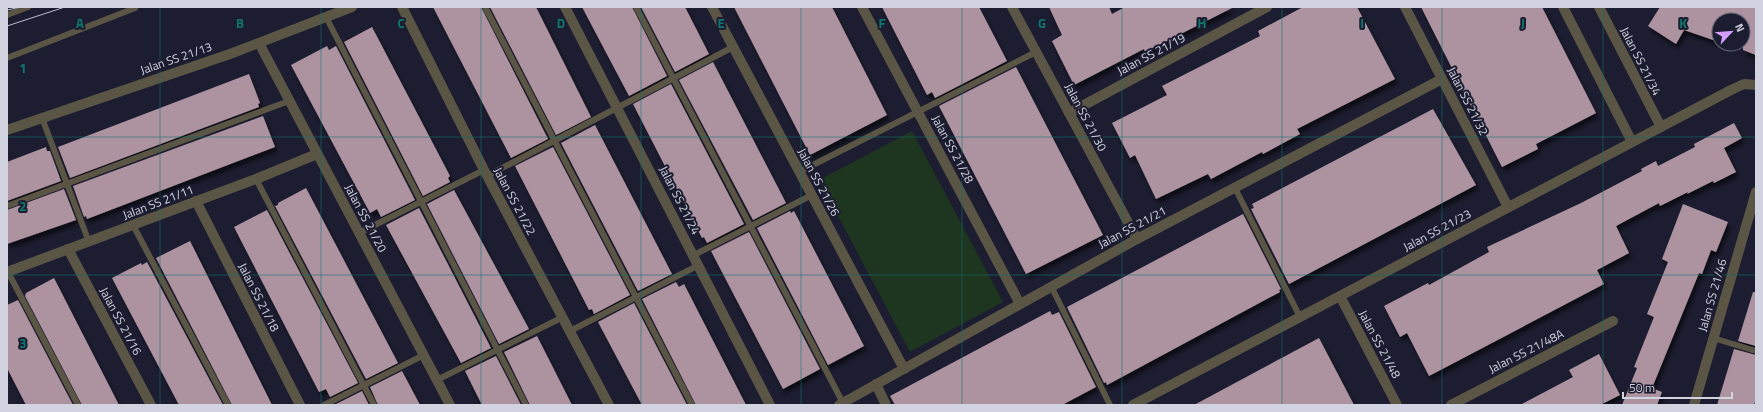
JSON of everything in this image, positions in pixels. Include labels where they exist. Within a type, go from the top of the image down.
[{"type":"street","name":"Jalan SS 21/13","points":[[7,130],[259,43],[352,7]]},
{"type":"street","name":"Jalan SS 21/22","points":[[402,7],[486,173],[610,405]]},
{"type":"street","name":"Jalan SS 21/24","points":[[565,7],[770,405]]},
{"type":"street","name":"Jalan SS 21/26","points":[[712,7],[904,369]]},
{"type":"street","name":"Jalan SS 21/28","points":[[862,7],[1020,304]]},
{"type":"street","name":"Jalan SS 21/30","points":[[1012,7],[1137,238]]},
{"type":"street","name":"Jalan SS 21/19","points":[[1069,113],[1267,7]]},
{"type":"street","name":"Jalan SS 21/32","points":[[1405,7],[1508,207]]},
{"type":"street","points":[[1563,7],[1632,142]]},
{"type":"street","name":"Jalan SS 21/34","points":[[1599,7],[1661,127]]},
{"type":"street","name":"Jalan SS 21/20","points":[[259,43],[450,405]]},
{"type":"street","name":"Jalan SS 21/21","points":[[841,404],[1137,238],[1442,79]]},
{"type":"street","name":"Jalan SS 21/23","points":[[1133,405],[1731,90],[1744,84],[1756,85]]},
{"type":"street","name":"Jalan SS 21/11","points":[[8,272],[196,202],[317,154]]},
{"type":"street","name":"Jalan SS 21/46","points":[[1694,405],[1756,192]]},
{"type":"street","name":"Jalan SS 21/18","points":[[196,202],[300,405]]},
{"type":"street","name":"Jalan SS 21/16","points":[[68,250],[151,405]]},
{"type":"street","name":"Jalan SS 21/48","points":[[1340,296],[1397,405]]},
{"type":"street","name":"Jalan SS 21/48A","points":[[1451,405],[1613,321]]},
{"type":"street","points":[[876,384],[886,405]]},
{"type":"lane","points":[[7,15],[28,7]]},
{"type":"lane","points":[[7,58],[135,8],[134,7]]},
{"type":"lane","points":[[485,7],[692,405]]},
{"type":"lane","points":[[636,7],[751,226],[841,404]]},
{"type":"lane","points":[[326,17],[526,405]]},
{"type":"lane","points":[[360,233],[554,141],[733,47]]},
{"type":"lane","points":[[800,172],[1036,52]]},
{"type":"lane","points":[[7,206],[289,101]]},
{"type":"lane","points":[[42,118],[89,242]]},
{"type":"lane","points":[[256,179],[374,405]]},
{"type":"lane","points":[[1234,188],[1300,317]]},
{"type":"lane","points":[[694,255],[812,195]]},
{"type":"lane","points":[[133,225],[228,405]]},
{"type":"lane","points":[[570,331],[699,265]]},
{"type":"lane","points":[[8,272],[78,405]]},
{"type":"lane","points":[[1052,286],[1110,405]]},
{"type":"lane","points":[[437,380],[563,317]]},
{"type":"lane","points":[[1713,338],[1756,351]]},
{"type":"lane","points":[[324,405],[424,355]]},
{"type":"green space","points":[[912,131],[1003,302],[910,352],[819,180]]},
{"type":"building","points":[[433,7],[481,7],[548,139],[511,158]]},
{"type":"building","points":[[490,7],[536,7],[591,117],[556,135]]},
{"type":"building","points":[[582,7],[632,7],[667,76],[629,96]]},
{"type":"building","points":[[641,7],[685,7],[709,54],[675,72]]},
{"type":"building","points":[[734,7],[832,7],[887,115],[810,155]]},
{"type":"building","points":[[882,7],[979,7],[1007,61],[935,98],[932,92],[927,95]]},
{"type":"building","points":[[1049,7],[1109,7],[1112,14],[1125,7],[1234,7],[1145,52],[1144,49],[1074,85],[1052,41],[1062,35]]},
{"type":"building","points":[[1303,7],[1357,7],[1395,79],[1297,129],[1300,134],[1263,154],[1262,152],[1211,179],[1208,174],[1156,199],[1135,155],[1130,158],[1112,123],[1167,95],[1162,86],[1260,36],[1258,31]]},
{"type":"building","points":[[1421,7],[1542,7],[1596,113],[1536,144],[1538,149],[1502,167]]},
{"type":"building","points":[[1660,7],[1756,7],[1756,55],[1748,52],[1751,52],[1751,12],[1711,12],[1711,39],[1684,30],[1676,44],[1648,26]]},
{"type":"building","points":[[372,27],[450,176],[448,178],[450,182],[423,196],[344,42]]},
{"type":"building","points":[[327,46],[329,50],[336,46],[415,200],[381,217],[377,209],[370,213],[291,65]]},
{"type":"building","points":[[713,62],[786,203],[753,220],[679,80]]},
{"type":"building","points":[[1016,67],[1103,235],[1026,274],[939,106]]},
{"type":"building","points":[[249,74],[260,103],[258,104],[259,107],[70,178],[58,147]]},
{"type":"building","points":[[671,84],[744,224],[707,243],[704,237],[702,238],[633,104]]},
{"type":"building","points":[[1433,109],[1476,185],[1289,284],[1251,209],[1254,208],[1252,204]]},
{"type":"building","points":[[263,116],[275,147],[87,219],[86,216],[84,217],[73,186]]},
{"type":"building","points":[[1734,123],[1742,138],[1724,148],[1736,172],[1714,183],[1713,181],[1687,194],[1688,192],[1660,206],[1659,203],[1616,226],[1629,253],[1597,270],[1604,284],[1429,376],[1407,333],[1400,337],[1384,306],[1428,283],[1429,285],[1489,252],[1487,247],[1581,203],[1642,171],[1641,169],[1656,161],[1658,166],[1695,147],[1694,144]]},
{"type":"building","points":[[595,125],[672,274],[638,291],[561,143]]},
{"type":"building","points":[[46,147],[47,151],[50,151],[61,181],[7,201],[7,162]]},
{"type":"building","points":[[553,147],[630,295],[594,314],[592,309],[589,310],[515,166]]},
{"type":"building","points":[[306,188],[398,363],[366,379],[275,206]]},
{"type":"building","points":[[64,189],[76,220],[7,244],[7,210]]},
{"type":"building","points":[[454,190],[529,329],[499,344],[427,204]]},
{"type":"building","points":[[1683,204],[1728,222],[1716,252],[1711,250],[1702,274],[1699,273],[1652,388],[1662,392],[1657,405],[1622,405],[1637,368],[1634,367],[1654,317],[1647,314],[1668,262],[1662,259]]},
{"type":"building","points":[[419,208],[491,348],[461,363],[386,225]]},
{"type":"building","points":[[267,210],[358,383],[330,397],[326,389],[319,392],[234,227]]},
{"type":"building","points":[[790,211],[791,213],[794,211],[864,346],[828,365],[757,228]]},
{"type":"building","points":[[1243,214],[1281,289],[1279,290],[1280,292],[1107,385],[1106,382],[1104,383],[1067,307]]},
{"type":"building","points":[[749,232],[820,369],[783,389],[711,251]]},
{"type":"building","points":[[190,241],[272,405],[232,405],[156,258]]},
{"type":"building","points":[[147,262],[223,405],[179,405],[112,278],[141,263],[142,265]]},
{"type":"building","points":[[54,278],[119,405],[82,405],[25,296],[26,293]]},
{"type":"building","points":[[676,282],[679,287],[684,284],[746,405],[696,405],[642,299]]},
{"type":"building","points":[[1753,292],[1756,292],[1756,346],[1738,341]]},
{"type":"building","points":[[18,300],[73,405],[26,405],[7,368],[7,305]]},
{"type":"building","points":[[634,303],[687,405],[642,405],[598,322]]},
{"type":"building","points":[[1050,311],[1052,315],[1059,312],[1096,387],[1062,405],[895,405],[890,396]]},
{"type":"building","points":[[537,336],[572,405],[530,405],[504,352]]},
{"type":"building","points":[[1319,338],[1354,405],[1194,405]]},
{"type":"building","points":[[1734,349],[1756,355],[1756,398],[1754,405],[1717,405]]},
{"type":"building","points":[[1599,354],[1620,395],[1600,405],[1520,405],[1573,377],[1569,370]]},
{"type":"building","points":[[496,356],[521,405],[482,405],[465,371]]},
{"type":"building","points":[[402,371],[420,405],[378,405],[370,387]]},
{"type":"building","points":[[362,391],[369,405],[334,405]]},
{"type":"tram line","points":[[7,10],[21,7]]},
{"type":"tram line","points":[[7,26],[65,7]]}]
